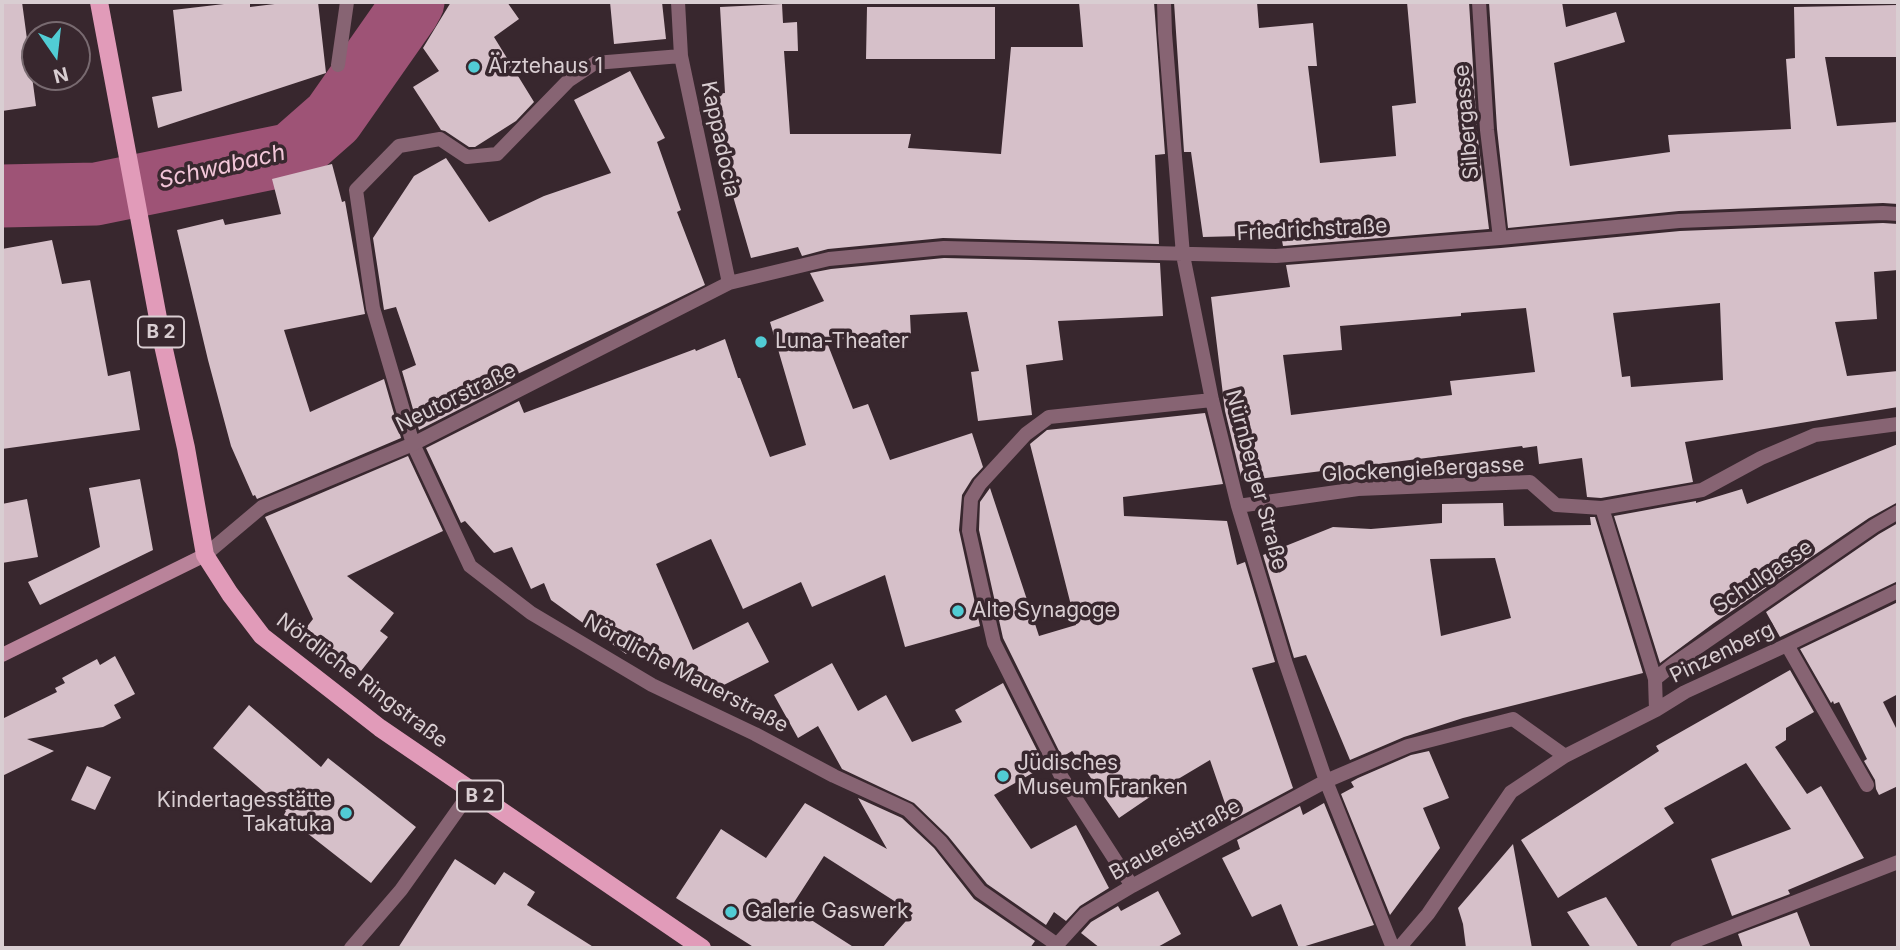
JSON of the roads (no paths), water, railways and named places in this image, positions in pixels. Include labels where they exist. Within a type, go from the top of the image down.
[{"type":"main road","name":"Nördliche Ringstraße","points":[[99,2],[205,555],[262,636],[380,728],[702,948]]},
{"type":"main road","points":[[2,655],[205,555]]},
{"type":"street","points":[[338,65],[347,2]]},
{"type":"street","name":"Kappadocia","points":[[678,2],[681,56],[729,284]]},
{"type":"street","name":"Nürnberger Straße","points":[[1164,2],[1183,255],[1212,400],[1238,506],[1285,662],[1326,781],[1392,948]]},
{"type":"street","name":"Silbergasse","points":[[1479,2],[1487,130],[1500,238]]},
{"type":"street","name":"Nördliche Mauerstraße","points":[[681,56],[595,63],[568,81],[497,154],[467,157],[440,139],[399,146],[356,190],[373,308],[413,444],[470,566],[531,613],[652,685],[908,810],[941,842],[980,891],[1058,947]]},
{"type":"street","name":"Friedrichstraße","points":[[729,284],[829,258],[944,248],[1276,256],[1679,221],[1898,214]]},
{"type":"street","name":"Neutorstraße","points":[[205,555],[262,507],[413,444],[729,284]]},
{"type":"street","points":[[1132,886],[1061,776],[995,643],[969,531],[971,499],[980,484],[1026,434],[1049,417],[1212,400]]},
{"type":"street","name":"Glockengießergasse","points":[[1238,506],[1358,489],[1530,482],[1556,505],[1602,508],[1702,490],[1761,458],[1815,435],[1898,424]]},
{"type":"street","points":[[1602,508],[1655,679],[1656,710]]},
{"type":"street","name":"Schulgasse","points":[[1655,679],[1898,512]]},
{"type":"street","name":"Pinzenberg","points":[[1399,948],[1428,914],[1511,792],[1565,756],[1656,710],[1685,692],[1898,591]]},
{"type":"street","points":[[1787,645],[1867,785]]},
{"type":"street","points":[[1326,781],[1408,746],[1513,719],[1565,756]]},
{"type":"street","name":"Brauereistraße","points":[[1058,947],[1085,914],[1326,781]]},
{"type":"street","points":[[351,948],[401,890],[471,790]]},
{"type":"street","points":[[1677,948],[1898,862]]},
{"type":"waterway","name":"Schwabach","points":[[2,196],[96,194],[292,154],[333,118],[413,2]]},
{"type":"place","name":"Ärztehaus 1","points":[[474,67]]},
{"type":"place","name":"Luna-Theater","points":[[761,342]]},
{"type":"place","name":"Alte Synagoge","points":[[958,611]]},
{"type":"place","name":"Jüdisches Museum Franken","points":[[1003,776]]},
{"type":"place","name":"Kindertagesstätte Takatuka","points":[[346,813]]},
{"type":"place","name":"Galerie Gaswerk","points":[[731,912]]}]
